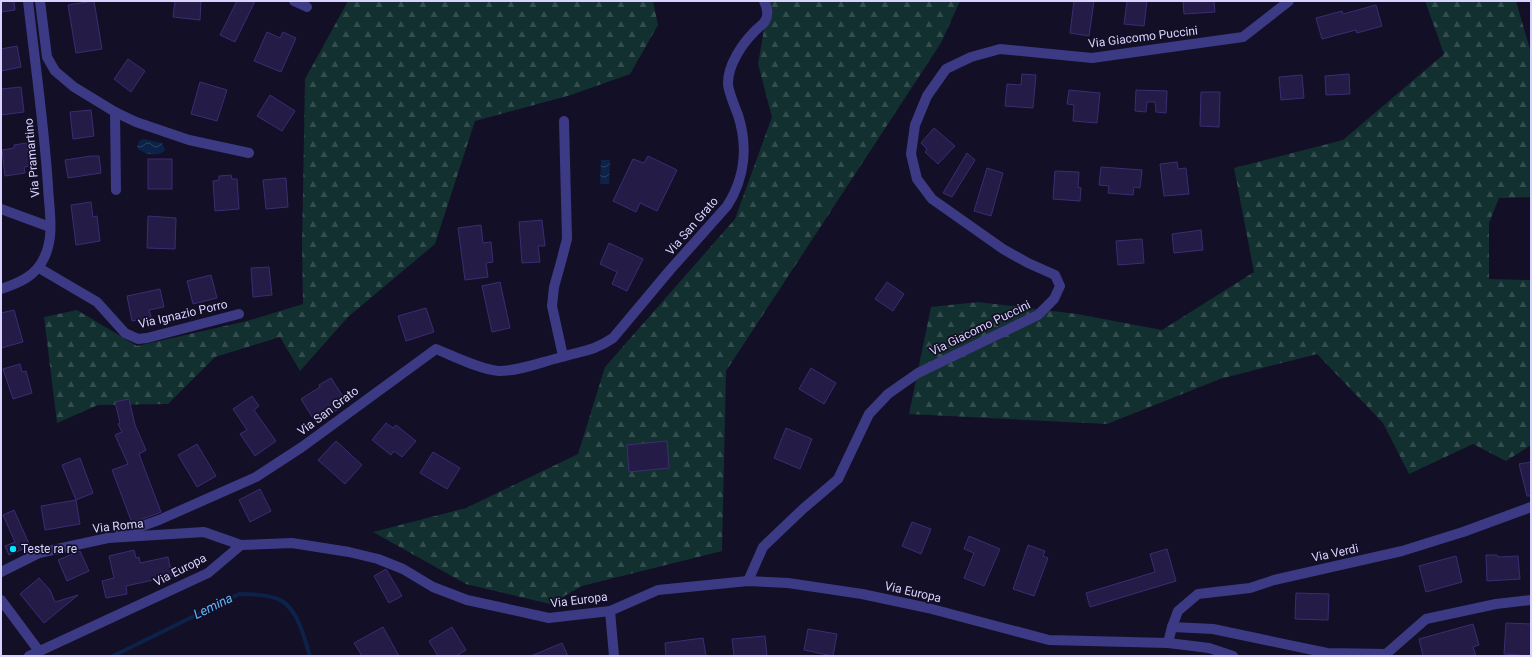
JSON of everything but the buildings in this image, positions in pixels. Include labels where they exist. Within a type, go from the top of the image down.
[{"type":"street","name":"Via Pramartino","points":[[1,289],[26,279],[39,268],[48,251],[50,240],[46,155],[28,1]]},
{"type":"street","points":[[40,1],[47,57],[50,65],[74,87],[115,112],[136,122],[189,140],[249,153]]},
{"type":"street","points":[[294,1],[307,8]]},
{"type":"street","name":"Via San Grato","points":[[108,538],[159,520],[256,477],[302,447],[436,349],[475,365],[498,371],[515,370],[563,356],[586,352],[605,344],[613,338],[732,199],[743,170],[744,152],[742,126],[728,84],[731,68],[738,54],[753,32],[765,21],[767,11],[764,1]]},
{"type":"street","name":"Via Giacomo Puccini","points":[[748,581],[763,547],[804,508],[838,479],[869,414],[888,394],[918,373],[1038,314],[1054,299],[1060,286],[1055,274],[1028,263],[1003,249],[932,199],[918,179],[911,154],[915,125],[927,96],[946,69],[971,57],[1000,49],[1092,58],[1243,37],[1289,1]]},
{"type":"street","points":[[115,112],[116,190]]},
{"type":"street","points":[[563,356],[552,306],[554,287],[562,262],[566,238],[564,121]]},
{"type":"street","points":[[1,209],[50,227]]},
{"type":"street","name":"Via Ignazio Porro","points":[[39,268],[97,302],[125,333],[138,339],[239,314]]},
{"type":"street","name":"Via Verdi","points":[[1168,643],[1178,611],[1198,594],[1250,588],[1274,580],[1402,551],[1463,532],[1531,507]]},
{"type":"street","name":"Via Roma","points":[[1,572],[39,553],[108,538],[204,532],[241,544]]},
{"type":"street","name":"Via Europa","points":[[29,656],[208,573],[241,544],[292,544],[349,552],[378,559],[403,569],[433,587],[467,600],[550,618],[610,610],[658,590],[748,581],[788,583],[862,594],[928,608],[1049,640],[1168,643],[1209,648],[1233,656]]},
{"type":"street","points":[[1,600],[39,651]]},
{"type":"street","points":[[1172,627],[1213,629],[1327,653],[1386,654],[1426,619],[1496,604],[1531,600]]},
{"type":"street","points":[[610,610],[614,656]]},
{"type":"green space","points":[[348,1],[653,1],[658,25],[630,74],[571,95],[475,121],[435,244],[348,317],[300,371],[280,337],[215,357],[168,404],[98,405],[57,423],[44,317],[77,310],[137,346],[247,321],[303,304],[302,247],[305,79]]},
{"type":"green space","points":[[769,1],[960,1],[941,43],[726,371],[722,551],[582,586],[550,604],[466,584],[373,532],[466,508],[578,454],[605,367],[735,219],[772,117],[758,64]]},
{"type":"green space","points":[[1425,1],[1516,1],[1531,53],[1531,197],[1499,198],[1489,223],[1489,279],[1531,280],[1531,445],[1506,461],[1473,444],[1409,474],[1383,423],[1317,354],[1220,379],[1107,424],[909,414],[931,307],[978,302],[1077,314],[1162,330],[1254,272],[1234,168],[1343,140],[1444,54]]},
{"type":"water","points":[[144,139],[162,143],[165,150],[159,154],[142,152],[137,147],[139,141]]},
{"type":"water","points":[[601,160],[610,160],[609,184],[600,184]]},
{"type":"waterway","name":"Lemina","points":[[113,656],[239,594],[273,597],[282,601],[288,606],[297,618],[310,656]]},
{"type":"place","name":"Teste ra re","points":[[13,549]]}]
